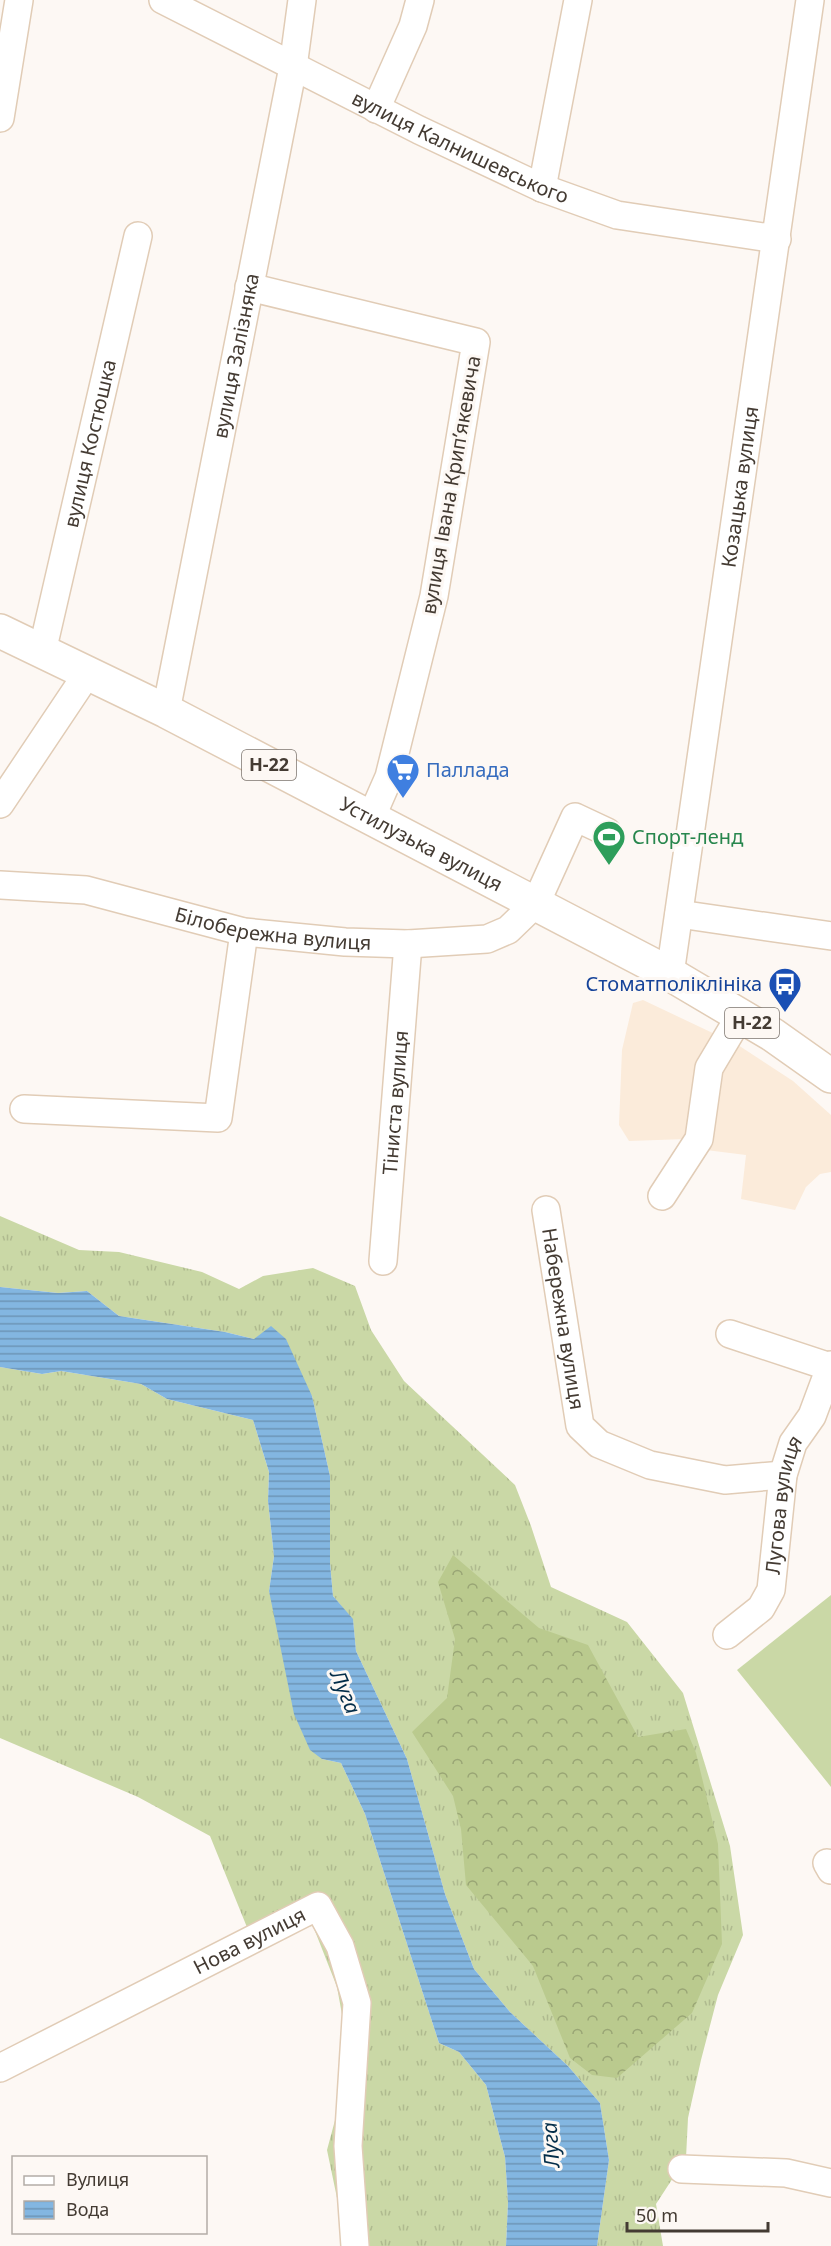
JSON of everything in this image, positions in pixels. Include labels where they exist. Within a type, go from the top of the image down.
[{"type":"main road","name":"Устилузька вулиця","points":[[0,631],[166,711],[670,974],[773,1035],[831,1076]]},
{"type":"street","points":[[0,118],[20,0]]},
{"type":"street","name":"вулиця Калнишевського","points":[[163,0],[376,109],[542,188],[617,215],[777,239]]},
{"type":"street","name":"вулиця Залізняка","points":[[166,711],[293,67],[303,0]]},
{"type":"street","points":[[376,109],[414,26],[420,0]]},
{"type":"street","points":[[542,188],[578,0]]},
{"type":"street","name":"Козацька вулиця","points":[[670,974],[810,0]]},
{"type":"street","name":"вулиця Костюшка","points":[[42,651],[138,236]]},
{"type":"street","name":"вулиця Івана Крипʼякевича","points":[[249,287],[476,342],[434,596],[389,777],[371,818]]},
{"type":"street","points":[[0,804],[87,674]]},
{"type":"street","points":[[536,903],[575,817],[607,832]]},
{"type":"street","name":"Білобережна вулиця","points":[[0,885],[86,890],[244,932],[345,942],[408,944],[487,939],[508,930],[536,903]]},
{"type":"street","points":[[679,914],[831,936]]},
{"type":"street","points":[[24,1109],[218,1118],[244,932]]},
{"type":"street","name":"Тіниста вулиця","points":[[383,1261],[408,944]]},
{"type":"street","points":[[662,1196],[699,1139],[709,1068],[740,1016]]},
{"type":"street","name":"Набережна вулиця","points":[[546,1210],[580,1426],[599,1444],[650,1465],[725,1480],[783,1475]]},
{"type":"street","points":[[730,1334],[831,1366]]},
{"type":"street","name":"Лугова вулиця","points":[[727,1635],[761,1608],[771,1590],[783,1475],[793,1443],[812,1416],[831,1366]]},
{"type":"street","name":"Нова вулиця","points":[[0,2067],[318,1906],[340,1946],[357,2003],[348,2146],[355,2246]]},
{"type":"street","points":[[682,2169],[786,2173],[831,2183]]},
{"type":"shaded area","points":[[643,1000],[738,1045],[793,1081],[831,1115],[831,1172],[820,1174],[806,1187],[795,1210],[741,1199],[746,1155],[706,1150],[686,1139],[629,1141],[619,1125],[622,1050],[633,1003]]},
{"type":"green space","points":[[0,1216],[79,1250],[119,1252],[202,1272],[239,1289],[263,1276],[313,1268],[355,1286],[371,1330],[404,1381],[515,1485],[551,1587],[627,1622],[683,1693],[730,1846],[743,1935],[718,1995],[701,2060],[688,2118],[686,2158],[656,2204],[663,2246],[597,2246],[609,2160],[600,2103],[568,2066],[510,2012],[474,1969],[445,1894],[407,1759],[356,1651],[353,1620],[333,1596],[330,1563],[330,1476],[312,1396],[254,1339],[225,1332],[119,1316],[87,1291],[58,1293],[0,1287]]},
{"type":"green space","points":[[0,1367],[42,1374],[61,1371],[141,1384],[167,1399],[253,1420],[269,1472],[268,1501],[274,1556],[269,1591],[322,1759],[341,1763],[365,1814],[439,2043],[459,2052],[486,2085],[505,2157],[508,2202],[506,2246],[347,2246],[327,2150],[338,2109],[345,2031],[337,1987],[313,1926],[295,1928],[255,1947],[210,1836],[138,1797],[0,1738]]},
{"type":"green space","points":[[453,1555],[539,1628],[588,1645],[638,1737],[686,1729],[696,1753],[718,1844],[722,1944],[692,2013],[617,2078],[592,2075],[570,2058],[533,1966],[466,1885],[461,1829],[453,1796],[412,1732],[447,1698],[455,1639],[438,1582]]},
{"type":"green space","points":[[831,1595],[831,1787],[737,1670]]},
{"type":"water","name":"Луга","points":[[0,1287],[58,1293],[87,1291],[119,1316],[225,1332],[254,1339],[271,1326],[286,1339],[312,1396],[330,1476],[330,1563],[333,1596],[353,1619],[356,1651],[407,1759],[445,1894],[474,1969],[510,2012],[568,2066],[600,2103],[609,2160],[597,2246],[506,2246],[508,2202],[505,2157],[486,2085],[459,2052],[439,2043],[365,1814],[341,1763],[322,1759],[310,1750],[294,1714],[269,1591],[274,1556],[268,1501],[269,1472],[253,1420],[167,1399],[141,1384],[61,1371],[42,1374],[0,1367]]},
{"type":"place","name":"Паллада","points":[[403,799]]},
{"type":"place","name":"Спорт-ленд","points":[[609,866]]},
{"type":"place","name":"Стоматполіклініка","points":[[785,1013]]}]
